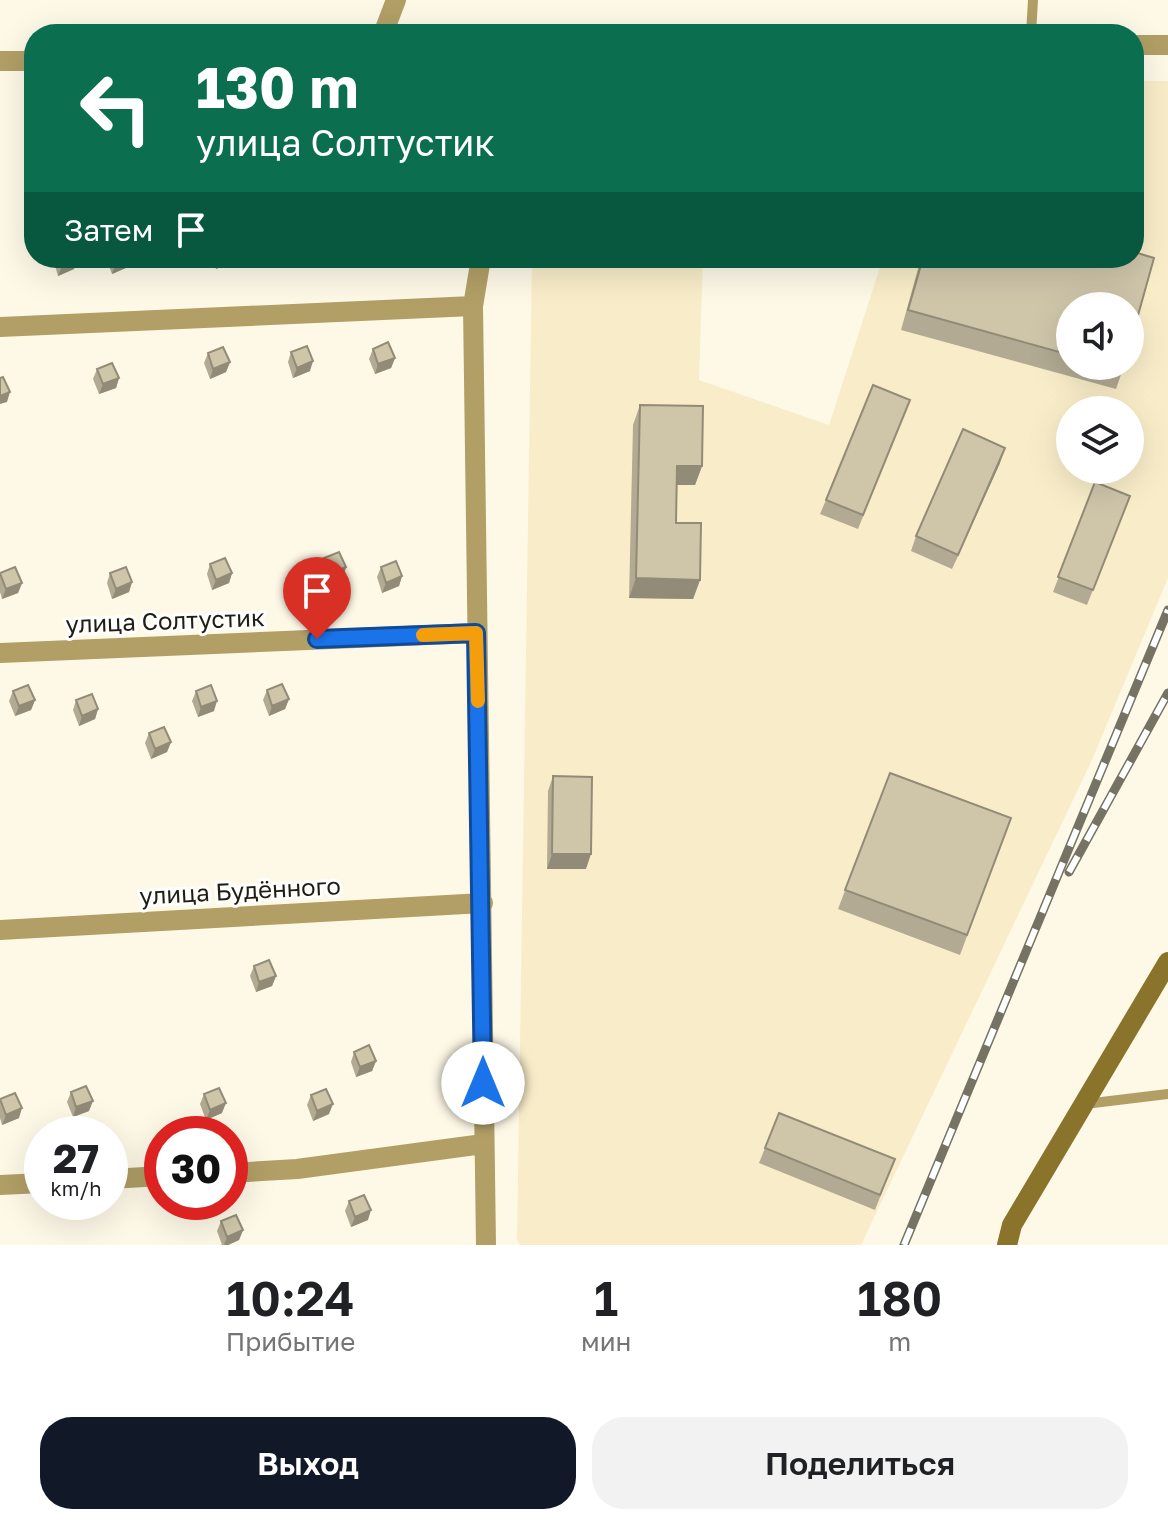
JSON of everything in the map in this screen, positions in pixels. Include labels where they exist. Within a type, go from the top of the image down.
[{"type":"main road","points":[[1007,1245],[1012,1225],[1168,962]]},
{"type":"street","points":[[387,24],[396,0]]},
{"type":"street","points":[[1144,45],[1168,45]]},
{"type":"street","points":[[0,61],[24,61]]},
{"type":"street","points":[[479,268],[473,306],[486,1245]]},
{"type":"street","points":[[0,327],[473,306]]},
{"type":"street","name":"улица Солтустик","points":[[0,653],[476,633]]},
{"type":"street","name":"улица Будённого","points":[[0,930],[483,903]]},
{"type":"street","points":[[248,1172],[297,1169],[483,1144]]},
{"type":"street","points":[[0,1185],[24,1184]]},
{"type":"lane","points":[[1032,24],[1033,0]]},
{"type":"lane","points":[[1083,1105],[1168,1094]]},
{"type":"shaded area","points":[[1144,81],[1168,81],[1168,578],[1092,760],[861,1245],[520,1245],[517,1240],[532,268],[703,268],[699,380],[829,425],[880,268],[1144,268]]},
{"type":"building","points":[[1144,255],[1154,258],[1144,294],[1056,292],[1056,351],[908,310],[920,268],[1144,268]]},
{"type":"building","points":[[388,342],[395,358],[378,364],[373,349]]},
{"type":"building","points":[[307,346],[313,361],[297,368],[291,352]]},
{"type":"building","points":[[223,347],[230,362],[213,369],[208,353]]},
{"type":"building","points":[[112,363],[119,378],[103,384],[97,369]]},
{"type":"building","points":[[3,377],[10,392],[0,396],[0,378]]},
{"type":"building","points":[[873,385],[910,400],[863,515],[826,500]]},
{"type":"building","points":[[640,405],[703,406],[702,466],[677,466],[676,523],[701,523],[700,580],[636,578]]},
{"type":"building","points":[[963,429],[1005,448],[958,555],[916,536]]},
{"type":"building","points":[[1094,484],[1130,496],[1093,590],[1058,577]]},
{"type":"building","points":[[339,552],[346,567],[330,574],[324,558]]},
{"type":"building","points":[[225,558],[232,573],[216,580],[210,564]]},
{"type":"building","points":[[396,561],[402,576],[386,583],[381,567]]},
{"type":"building","points":[[15,567],[22,583],[6,589],[0,573]]},
{"type":"building","points":[[126,567],[132,582],[116,589],[110,573]]},
{"type":"building","points":[[282,684],[289,699],[272,706],[267,690]]},
{"type":"building","points":[[28,685],[35,700],[19,706],[13,691]]},
{"type":"building","points":[[211,685],[217,701],[201,707],[196,691]]},
{"type":"building","points":[[92,694],[98,709],[82,716],[76,700]]},
{"type":"building","points":[[164,727],[171,742],[155,749],[149,733]]},
{"type":"building","points":[[890,773],[1011,818],[967,935],[845,890]]},
{"type":"building","points":[[553,776],[592,777],[591,854],[552,854]]},
{"type":"building","points":[[269,960],[276,976],[259,982],[254,966]]},
{"type":"building","points":[[369,1045],[376,1061],[360,1067],[354,1052]]},
{"type":"building","points":[[86,1086],[93,1101],[76,1107],[71,1092]]},
{"type":"building","points":[[219,1088],[226,1103],[210,1110],[204,1094]]},
{"type":"building","points":[[326,1089],[333,1104],[317,1111],[311,1095]]},
{"type":"building","points":[[15,1093],[22,1108],[6,1115],[0,1099]]},
{"type":"building","points":[[779,1113],[895,1159],[880,1195],[765,1148]]},
{"type":"building","points":[[364,1195],[371,1210],[355,1217],[349,1201]]},
{"type":"building","points":[[238,1220],[243,1230],[227,1237],[221,1221]]},
{"type":"railway","points":[[904,1245],[1168,610]]},
{"type":"railway","points":[[1069,872],[1168,693]]},
{"type":"slow traffic","points":[[423,635],[476,633],[478,701]]},
{"type":"route","points":[[317,639],[476,633],[483,903],[483,1083]]}]
